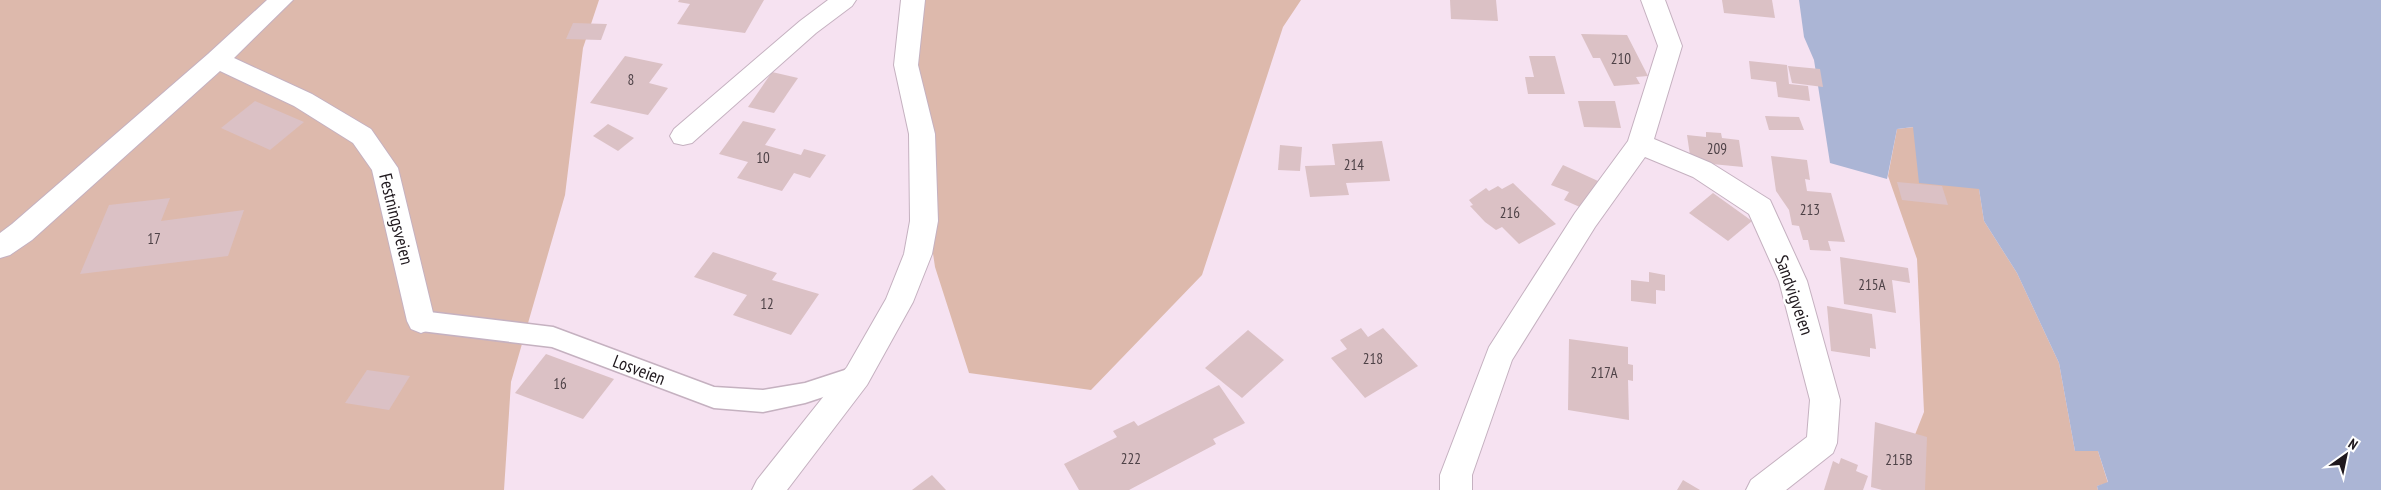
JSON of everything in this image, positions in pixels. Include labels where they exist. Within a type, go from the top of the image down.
[{"type":"street","points":[[0,247],[22,232],[217,60],[281,0]]},
{"type":"street","points":[[683,136],[808,26],[844,0]]},
{"type":"street","points":[[768,490],[857,376],[899,302],[918,254],[924,221],[922,134],[906,65],[913,0]]},
{"type":"street","points":[[1456,490],[1456,475],[1499,356],[1585,220],[1640,144],[1670,46],[1653,0]]},
{"type":"street","name":"Festningsveien","points":[[217,60],[304,100],[362,136],[385,168],[421,321]]},
{"type":"street","name":"Sandvigveien","points":[[1640,144],[1702,170],[1760,207],[1793,281],[1825,400],[1822,443],[1762,490]]},
{"type":"lane","name":"Losveien","points":[[421,321],[552,338],[714,397],[763,401],[805,393],[857,376]]},
{"type":"shaded area","points":[[0,0],[599,0],[583,48],[565,195],[511,382],[504,490],[0,490]]},
{"type":"shaded area","points":[[919,0],[1301,0],[1283,27],[1202,275],[1091,390],[969,373],[935,267],[913,118]]},
{"type":"shaded area","points":[[1914,127],[1979,189],[1984,221],[2017,273],[2059,363],[2075,451],[2098,451],[2108,483],[2097,486],[2098,490],[1893,490],[1924,412],[1917,259],[1888,176],[1897,129]]},
{"type":"water","points":[[1799,0],[2381,0],[2381,490],[2098,490],[2097,486],[2108,482],[2098,451],[2075,451],[2059,363],[2017,273],[1984,221],[1979,189],[1919,183],[1913,127],[1897,129],[1887,179],[1830,163],[1814,60],[1804,37]]},
{"type":"building","points":[[679,0],[764,0],[745,33],[677,24],[690,4],[678,2]]},
{"type":"building","points":[[1450,0],[1496,0],[1498,21],[1451,19]]},
{"type":"building","points":[[1722,0],[1772,0],[1775,18],[1724,13]]},
{"type":"building","points":[[573,23],[607,24],[601,40],[566,39]]},
{"type":"building","points":[[1581,34],[1627,35],[1648,76],[1636,77],[1640,84],[1614,86],[1600,58],[1593,58]]},
{"type":"building","points":[[625,56],[663,64],[649,83],[668,88],[648,115],[590,103]]},
{"type":"building","points":[[1529,56],[1555,56],[1565,94],[1528,94],[1525,77],[1534,77]]},
{"type":"building","points":[[1749,61],[1787,65],[1789,84],[1808,86],[1810,101],[1778,97],[1776,82],[1751,79]]},
{"type":"building","points":[[1788,66],[1820,69],[1823,87],[1792,83]]},
{"type":"building","points":[[772,72],[798,78],[774,113],[748,107]]},
{"type":"building","points":[[255,101],[304,122],[270,150],[221,128]]},
{"type":"building","points":[[1578,101],[1615,101],[1621,128],[1584,127]]},
{"type":"building","points":[[1765,116],[1799,117],[1804,130],[1769,130]]},
{"type":"building","points":[[743,121],[776,129],[765,145],[801,155],[804,149],[826,155],[810,178],[794,173],[782,191],[737,178],[748,162],[719,154]]},
{"type":"building","points":[[608,124],[634,138],[618,151],[593,136]]},
{"type":"building","points":[[1706,132],[1721,133],[1722,138],[1739,140],[1743,167],[1691,162],[1687,135],[1706,137]]},
{"type":"building","points":[[1382,141],[1390,181],[1346,183],[1349,195],[1310,197],[1305,166],[1335,165],[1332,144]]},
{"type":"building","points":[[1280,145],[1302,147],[1300,171],[1278,170]]},
{"type":"building","points":[[1771,156],[1807,160],[1810,180],[1805,179],[1807,191],[1831,193],[1845,242],[1828,241],[1831,251],[1810,250],[1808,240],[1803,240],[1799,226],[1792,225],[1789,210],[1776,191]]},
{"type":"building","points":[[1563,165],[1598,181],[1582,208],[1564,200],[1569,192],[1551,185]]},
{"type":"building","points":[[1897,182],[1942,186],[1948,205],[1902,200]]},
{"type":"building","points":[[1513,183],[1556,224],[1519,244],[1502,227],[1496,230],[1485,222],[1470,206],[1473,205],[1469,200],[1486,188],[1489,191],[1498,186],[1502,189]]},
{"type":"building","points":[[1713,193],[1752,221],[1728,241],[1689,213]]},
{"type":"building","points":[[170,198],[161,221],[244,210],[228,256],[80,274],[109,205]]},
{"type":"building","points":[[713,252],[777,273],[772,280],[819,294],[791,335],[733,315],[747,295],[694,277]]},
{"type":"building","points":[[1840,257],[1908,268],[1910,283],[1892,280],[1896,313],[1844,304]]},
{"type":"building","points":[[1649,272],[1665,275],[1665,291],[1656,290],[1656,304],[1631,301],[1631,280],[1649,282]]},
{"type":"building","points":[[1827,306],[1872,314],[1876,349],[1870,348],[1870,357],[1831,351]]},
{"type":"building","points":[[1361,328],[1368,337],[1383,328],[1418,366],[1365,398],[1331,358],[1347,349],[1340,340]]},
{"type":"building","points":[[1248,330],[1284,360],[1242,398],[1205,368]]},
{"type":"building","points":[[1569,339],[1628,347],[1628,364],[1633,365],[1633,381],[1628,380],[1629,420],[1568,410]]},
{"type":"building","points":[[546,354],[614,379],[583,419],[515,393]]},
{"type":"building","points":[[367,370],[410,376],[389,410],[345,403]]},
{"type":"building","points":[[1219,385],[1245,423],[1213,439],[1216,444],[1129,490],[1079,490],[1064,464],[1117,437],[1113,431],[1134,421],[1138,426]]},
{"type":"building","points":[[1875,422],[1927,437],[1925,490],[1882,490],[1871,487]]},
{"type":"building","points":[[1841,458],[1858,465],[1856,471],[1868,476],[1863,490],[1824,490],[1833,461],[1839,464]]},
{"type":"building","points":[[932,475],[946,490],[912,490]]},
{"type":"building","points":[[1683,480],[1700,490],[1677,490]]}]
